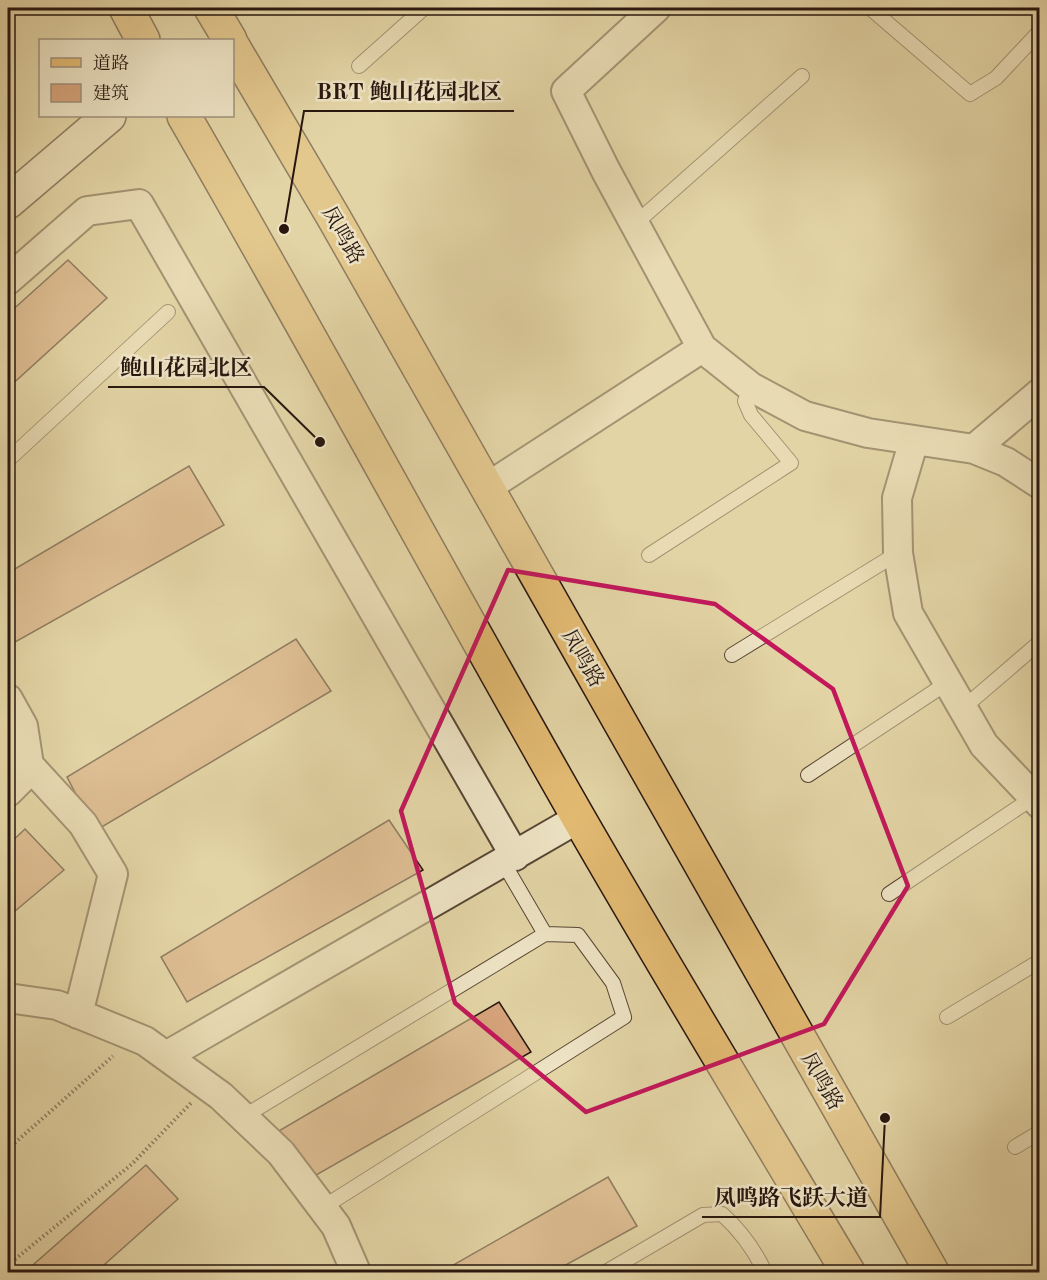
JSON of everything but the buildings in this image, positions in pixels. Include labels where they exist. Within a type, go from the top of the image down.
[{"type":"main road","points":[[126,8],[142,39]]},
{"type":"main road","name":"凤鸣路","points":[[234,53],[334,218],[932,1272]]},
{"type":"main road","points":[[185,117],[579,818],[848,1272]]},
{"type":"street","points":[[656,8],[566,90],[606,171],[702,348],[751,387],[805,416],[868,433],[974,449],[1006,462],[1040,484]]},
{"type":"street","points":[[8,202],[108,117]]},
{"type":"street","points":[[8,280],[87,211],[139,204],[509,859]]},
{"type":"street","points":[[486,488],[702,348]]},
{"type":"street","points":[[974,449],[1040,393]]},
{"type":"street","points":[[914,440],[897,498],[898,553],[908,613],[984,745],[1037,798]]},
{"type":"street","points":[[8,699],[24,726],[29,765],[24,776],[8,792]]},
{"type":"street","points":[[29,765],[83,824],[113,874],[78,1014]]},
{"type":"street","points":[[166,1056],[579,818]]},
{"type":"street","points":[[8,998],[57,1005],[145,1041],[221,1096],[281,1153],[336,1226],[356,1272]]},
{"type":"lane","points":[[359,66],[424,8]]},
{"type":"lane","points":[[870,8],[970,94],[996,78],[1040,31]]},
{"type":"lane","points":[[636,223],[802,76]]},
{"type":"lane","points":[[8,460],[168,312]]},
{"type":"lane","points":[[649,555],[791,463],[752,415],[745,401],[751,387]]},
{"type":"lane","points":[[732,655],[898,553]]},
{"type":"lane","points":[[962,709],[1040,642]]},
{"type":"lane","points":[[808,775],[947,683]]},
{"type":"lane","points":[[890,894],[1037,798]]},
{"type":"lane","points":[[509,859],[545,934]]},
{"type":"lane","points":[[243,1117],[545,934],[578,935],[613,983],[624,1017],[322,1209]]},
{"type":"lane","points":[[947,1017],[1040,961]]},
{"type":"lane","points":[[1015,1148],[1040,1132]]},
{"type":"lane","points":[[606,1272],[703,1215],[722,1214],[740,1230],[757,1255],[765,1272]]},
{"type":"path","points":[[8,1149],[135,1037]]},
{"type":"path","points":[[8,1265],[132,1164],[208,1086]]},
{"type":"highlighted area","points":[[508,570],[715,604],[833,689],[908,886],[824,1024],[586,1112],[455,1003],[401,811]]},
{"type":"place","name":"BRT 鲍山花园北区","points":[[284,229]]},
{"type":"place","name":"鲍山花园北区","points":[[320,442]]},
{"type":"place","name":"凤鸣路飞跃大道","points":[[885,1118]]}]
